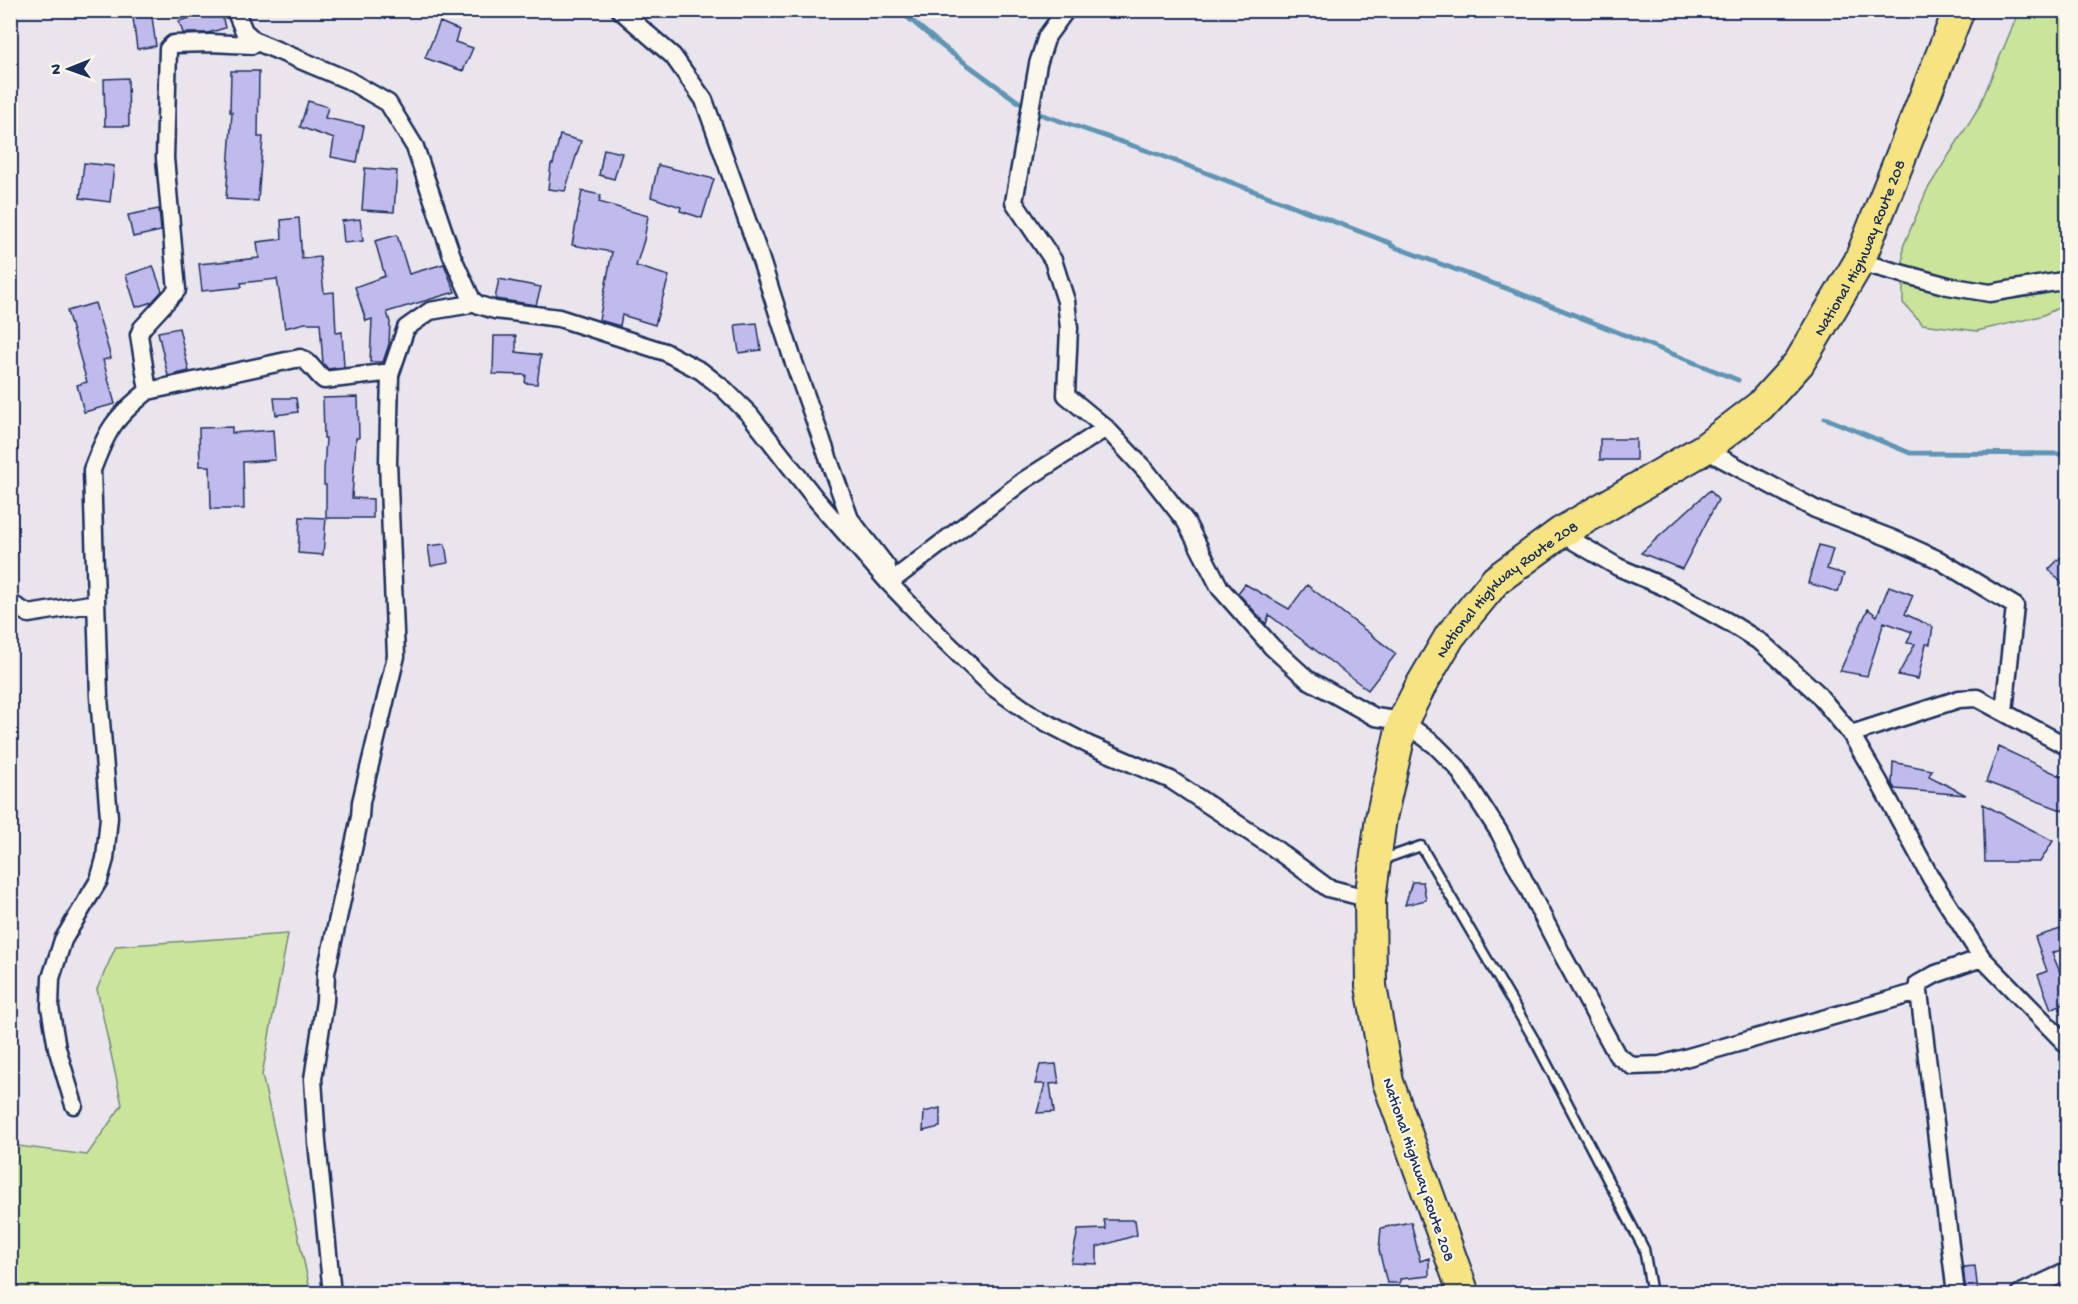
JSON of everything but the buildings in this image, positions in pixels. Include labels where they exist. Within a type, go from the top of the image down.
[{"type":"highway","name":"National Highway Route 208","points":[[1464,1293],[1388,1082],[1371,986],[1370,899],[1381,818],[1403,721],[1450,636],[1496,580],[1560,533],[1704,449],[1760,406],[1799,363],[1859,262],[1959,10]]},
{"type":"street","points":[[235,10],[244,31],[255,41],[348,80],[388,103],[415,147],[452,256],[472,300],[495,310],[559,318],[665,352],[701,371],[724,389],[750,415],[815,498],[892,580],[942,638],[993,687],[1034,716],[1089,745],[1171,780],[1274,848],[1328,888],[1370,899]]},
{"type":"street","points":[[620,10],[673,56],[704,100],[850,519],[892,580]]},
{"type":"street","points":[[1066,10],[1047,36],[1038,64],[1014,202],[1053,260],[1066,302],[1069,328],[1066,395],[1106,428],[1147,472],[1186,522],[1220,588],[1272,647],[1307,679],[1375,717],[1403,721],[1436,745],[1458,767],[1499,832],[1617,1055],[1632,1066],[1660,1065],[1918,992]]},
{"type":"street","points":[[148,392],[139,335],[142,328],[177,291],[165,158],[168,49],[173,44],[252,45],[255,41]]},
{"type":"street","points":[[1859,262],[1948,286],[1990,293],[2067,280]]},
{"type":"street","points":[[332,1293],[317,1142],[313,1071],[325,1001],[326,973],[336,919],[396,656],[388,462],[390,375],[405,328],[430,311],[466,305],[472,300]]},
{"type":"street","points":[[74,1106],[57,1048],[50,1007],[51,978],[63,940],[99,880],[105,859],[109,817],[99,697],[92,470],[104,437],[123,411],[148,392],[300,358],[306,360],[324,380],[384,373],[390,375]]},
{"type":"street","points":[[892,580],[1023,481],[1106,428]]},
{"type":"street","points":[[1704,449],[1815,509],[1893,539],[1939,560],[2015,606],[2004,712]]},
{"type":"street","points":[[1560,533],[1618,567],[1667,588],[1762,643],[1816,692],[1851,734],[1931,878],[1982,958],[2067,1046]]},
{"type":"street","points":[[10,603],[29,614],[96,603]]},
{"type":"street","points":[[1851,734],[1959,699],[1977,698],[2067,747]]},
{"type":"street","points":[[1956,1293],[1918,984],[1936,974],[1982,958]]},
{"type":"street","points":[[2019,1293],[2067,1271]]},
{"type":"lane","points":[[1375,863],[1420,846],[1535,1041],[1644,1249],[1653,1293]]},
{"type":"green space","points":[[2019,11],[2067,11],[2067,304],[2041,316],[1977,331],[1922,324],[1903,303],[1903,247],[1927,190],[1979,107]]},
{"type":"green space","points":[[288,934],[262,1075],[311,1293],[11,1293],[11,1145],[87,1155],[122,1105],[97,989],[116,946]]},
{"type":"waterway","points":[[899,10],[946,49],[1031,111],[1157,154],[1738,380]]},
{"type":"waterway","points":[[1825,418],[1910,453],[2068,454]]}]
